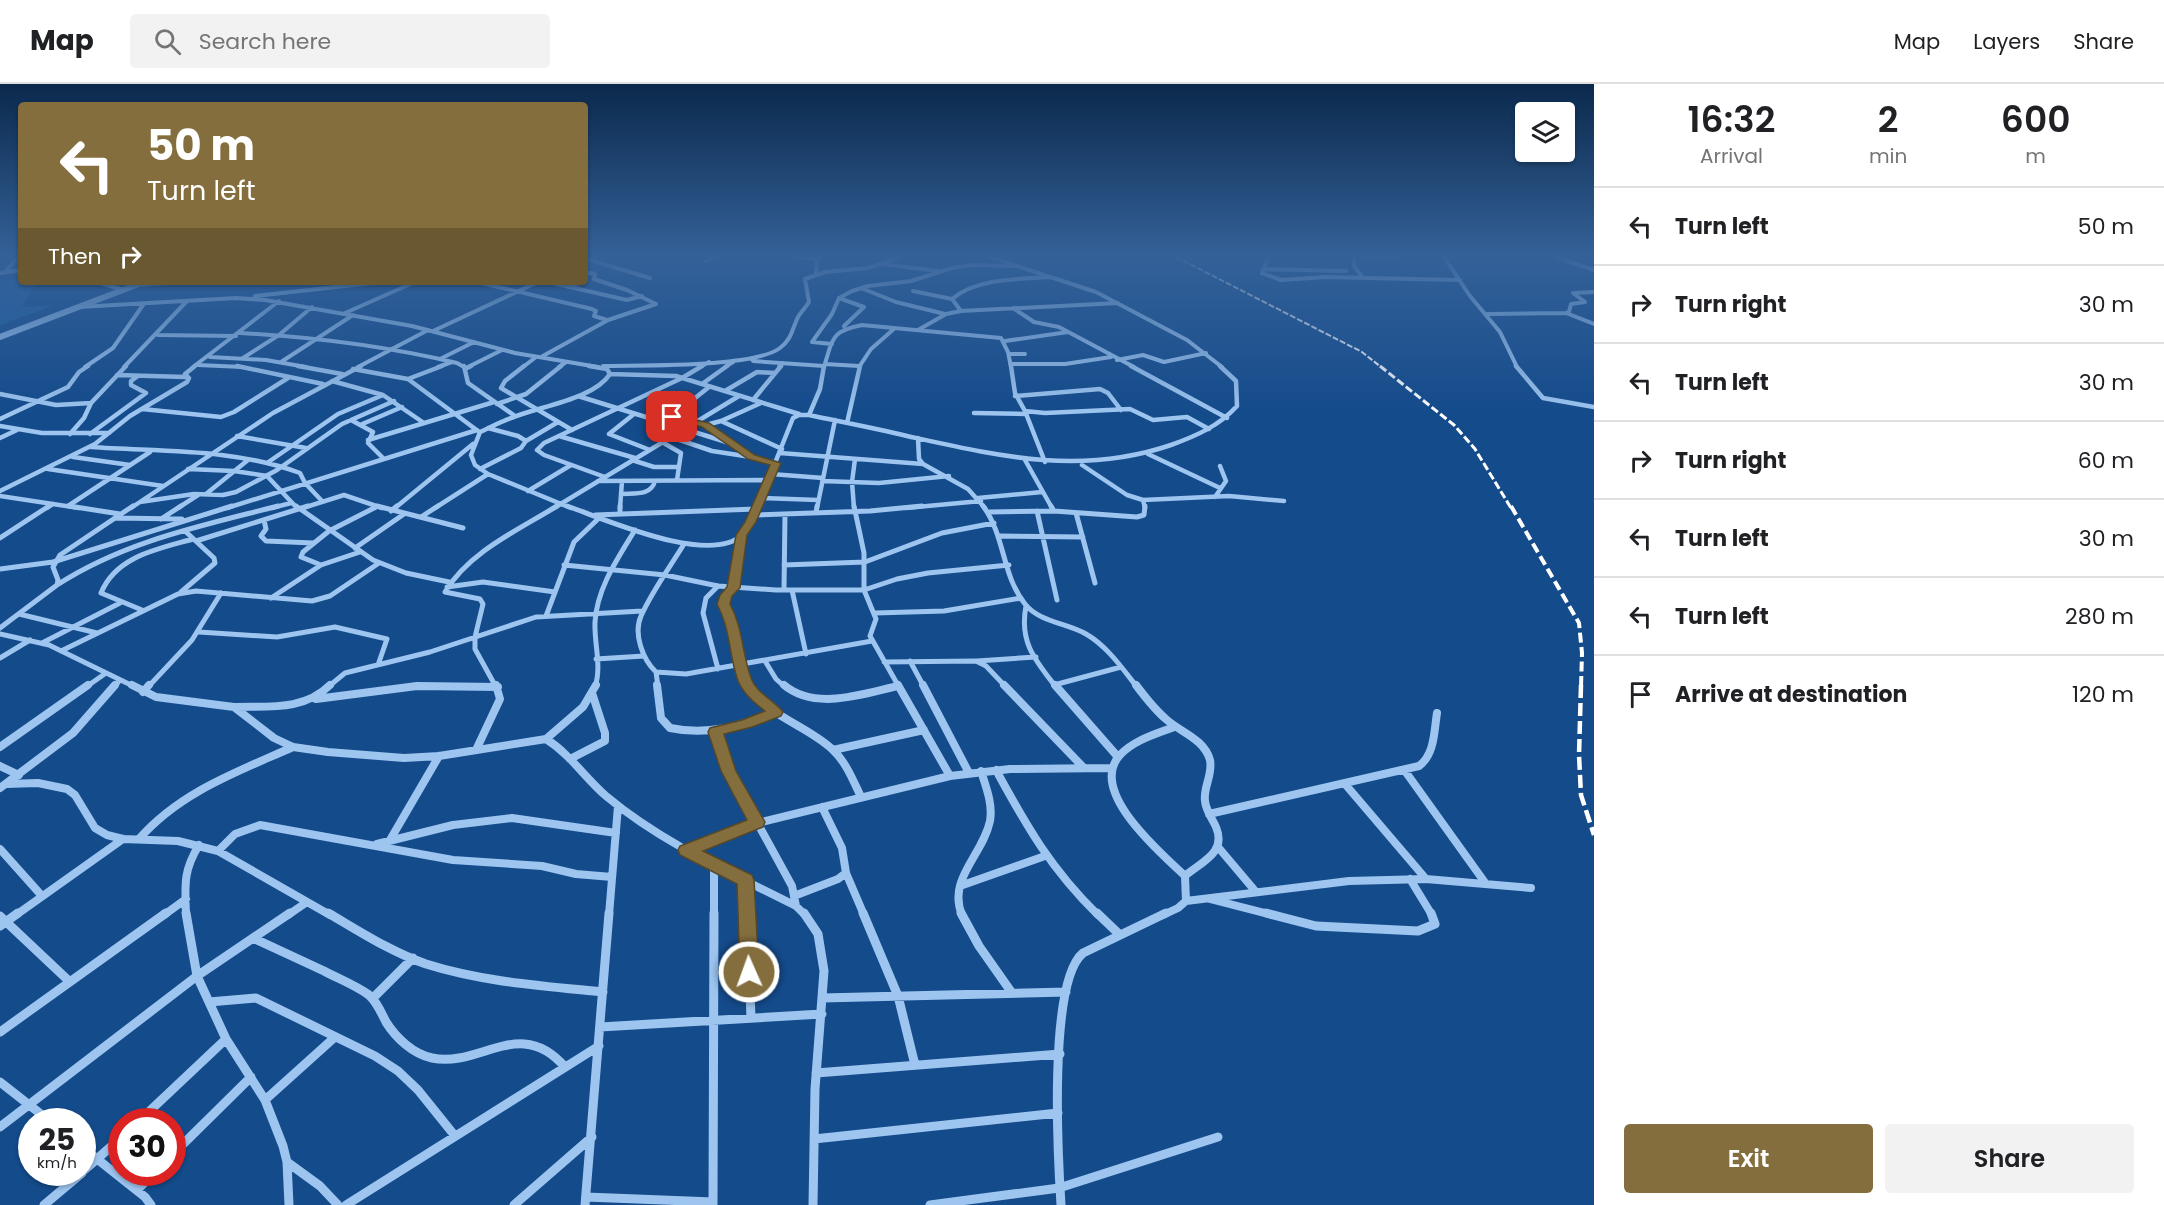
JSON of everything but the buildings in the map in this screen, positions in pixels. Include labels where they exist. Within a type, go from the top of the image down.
[{"type":"street","points":[[0,336],[70,309]]},
{"type":"street","points":[[0,336],[74,309]]},
{"type":"street","points":[[0,419],[68,387],[80,372],[112,348],[140,309]]},
{"type":"street","points":[[70,434],[84,418],[90,403],[181,309]]},
{"type":"street","points":[[0,491],[90,447],[123,421],[188,382],[189,378],[185,374],[269,309]]},
{"type":"street","points":[[243,358],[279,335],[309,309]]},
{"type":"street","points":[[324,309],[430,331],[502,350],[597,366],[607,369],[610,374]]},
{"type":"street","points":[[344,313],[352,309]]},
{"type":"street","points":[[57,585],[58,580],[52,570],[53,562],[60,555],[211,453],[324,384],[393,348],[478,309]]},
{"type":"street","points":[[593,309],[596,311],[594,316],[608,320]]},
{"type":"street","points":[[572,430],[505,392],[501,388],[502,385],[538,357],[608,320],[640,309]]},
{"type":"street","points":[[742,361],[774,352],[792,336],[798,317],[804,309]]},
{"type":"street","points":[[832,344],[812,342],[834,309]]},
{"type":"street","points":[[809,415],[820,389],[832,344],[842,329],[862,309]]},
{"type":"street","points":[[927,309],[946,314]]},
{"type":"street","points":[[918,330],[946,314],[990,309]]},
{"type":"street","points":[[1015,309],[1034,322],[1059,327],[1227,418]]},
{"type":"street","points":[[610,374],[658,374],[682,378],[799,415],[835,420],[1025,460],[1082,464],[1114,461],[1163,449],[1209,429],[1227,418],[1237,406],[1236,381],[1206,353],[1187,340],[1130,309]]},
{"type":"street","points":[[1483,309],[1500,332],[1517,367],[1543,398],[1594,407]]},
{"type":"street","points":[[1566,313],[1570,309]]},
{"type":"street","points":[[1487,314],[1566,313],[1594,324]]},
{"type":"street","points":[[280,362],[353,315]]},
{"type":"street","points":[[842,329],[862,325],[990,335],[1005,341],[1068,332]]},
{"type":"street","points":[[847,423],[859,366],[870,347],[896,328]]},
{"type":"street","points":[[158,335],[279,335],[393,348],[464,366],[465,379],[468,383],[515,416]]},
{"type":"street","points":[[1005,341],[1015,396],[1026,412],[1044,462]]},
{"type":"street","points":[[440,359],[474,342]]},
{"type":"street","points":[[465,369],[502,350]]},
{"type":"street","points":[[1117,360],[1143,355],[1164,362],[1206,353]]},
{"type":"street","points":[[1009,354],[1025,354]]},
{"type":"street","points":[[209,357],[280,362],[342,375]]},
{"type":"street","points":[[1010,364],[1065,364],[1112,357]]},
{"type":"street","points":[[702,384],[734,361]]},
{"type":"street","points":[[597,366],[742,361],[859,366]]},
{"type":"street","points":[[408,379],[453,362]]},
{"type":"street","points":[[368,440],[454,414],[517,399],[532,390],[566,362]]},
{"type":"street","points":[[605,477],[538,453],[537,450],[539,446],[682,378],[710,362]]},
{"type":"street","points":[[753,400],[783,363]]},
{"type":"street","points":[[198,365],[239,366],[324,384]]},
{"type":"street","points":[[353,369],[408,379],[479,431]]},
{"type":"street","points":[[725,391],[757,372],[775,374]]},
{"type":"street","points":[[0,569],[53,562],[479,431],[515,416],[578,396],[605,382],[610,374]]},
{"type":"street","points":[[117,375],[186,377]]},
{"type":"street","points":[[90,434],[146,393],[131,385],[131,381],[138,376]]},
{"type":"street","points":[[142,409],[221,417],[234,412],[288,378]]},
{"type":"street","points":[[332,380],[383,395],[424,423]]},
{"type":"street","points":[[664,423],[709,387]]},
{"type":"street","points":[[1015,396],[1100,389],[1108,393],[1121,410]]},
{"type":"street","points":[[0,394],[56,405],[90,403]]},
{"type":"street","points":[[267,463],[338,414],[383,395]]},
{"type":"street","points":[[578,396],[736,445]]},
{"type":"street","points":[[476,750],[500,699],[498,687],[486,674],[475,651],[474,637],[483,604],[480,599],[447,594],[445,592],[448,585],[490,547],[559,503],[739,396]]},
{"type":"street","points":[[137,503],[202,494],[229,494],[267,476],[351,420],[394,401]]},
{"type":"street","points":[[706,425],[721,421],[761,402]]},
{"type":"street","points":[[360,425],[402,407]]},
{"type":"street","points":[[974,413],[1135,410],[1143,417],[1152,420],[1187,417],[1209,429]]},
{"type":"street","points":[[634,414],[609,434],[650,450]]},
{"type":"street","points":[[799,415],[793,418],[754,515],[742,535],[733,588],[726,595],[723,604],[732,620],[744,680],[750,689],[776,712],[820,739],[833,750],[847,769],[861,797]]},
{"type":"street","points":[[672,417],[706,425],[751,457]]},
{"type":"street","points":[[351,420],[373,432],[374,435],[368,440]]},
{"type":"street","points":[[816,513],[835,420]]},
{"type":"street","points":[[721,421],[781,451],[923,464],[950,476],[980,499],[1000,536],[1009,566],[1026,606],[1093,638],[1174,727],[1195,739],[1207,753],[1212,776],[1204,792],[1205,802],[1217,828],[1218,847],[1204,863],[1185,876]]},
{"type":"street","points":[[480,469],[521,448],[526,441],[558,422]]},
{"type":"street","points":[[0,426],[42,433],[109,434]]},
{"type":"street","points":[[488,428],[518,436],[526,441]]},
{"type":"street","points":[[0,438],[18,429]]},
{"type":"street","points":[[479,431],[471,455],[476,465],[488,474],[528,491],[599,518],[684,544],[698,546],[728,543],[742,535]]},
{"type":"street","points":[[237,436],[306,448]]},
{"type":"street","points":[[559,436],[654,467],[679,467]]},
{"type":"street","points":[[671,437],[712,451],[776,463]]},
{"type":"street","points":[[918,438],[919,459],[923,464]]},
{"type":"street","points":[[368,440],[369,446],[384,459]]},
{"type":"street","points":[[662,442],[681,453],[677,480]]},
{"type":"street","points":[[390,511],[474,444]]},
{"type":"street","points":[[90,447],[150,452],[211,453],[283,466],[300,473],[305,483],[322,501]]},
{"type":"street","points":[[68,506],[150,452]]},
{"type":"street","points":[[1147,453],[1220,488]]},
{"type":"street","points":[[73,456],[130,465]]},
{"type":"street","points":[[855,459],[852,482],[854,512],[864,562],[864,590],[875,613],[876,625],[870,636],[950,776]]},
{"type":"street","points":[[161,519],[202,494],[248,460]]},
{"type":"street","points":[[1025,460],[1054,511]]},
{"type":"street","points":[[1082,464],[1126,495],[1143,500],[1242,497],[1284,501]]},
{"type":"street","points":[[528,491],[571,465]]},
{"type":"street","points":[[1215,497],[1226,481],[1220,466]]},
{"type":"street","points":[[47,469],[163,486]]},
{"type":"street","points":[[188,469],[234,471],[267,476],[291,503],[329,531],[379,563],[406,573],[448,585],[483,582],[555,592]]},
{"type":"street","points":[[421,517],[488,474]]},
{"type":"street","points":[[598,481],[770,477],[852,482],[903,482],[950,476]]},
{"type":"street","points":[[621,494],[648,492],[653,488],[655,480]]},
{"type":"street","points":[[620,514],[622,481]]},
{"type":"street","points":[[754,515],[854,512],[1042,492]]},
{"type":"street","points":[[142,610],[101,593],[104,583],[117,570],[140,557],[344,495],[390,511],[464,528]]},
{"type":"street","points":[[0,496],[120,514]]},
{"type":"street","points":[[761,498],[818,500]]},
{"type":"street","points":[[989,512],[1054,511],[1137,518],[1144,515],[1146,511],[1143,500]]},
{"type":"street","points":[[0,628],[57,585],[89,564],[111,554],[185,531],[291,503]]},
{"type":"street","points":[[0,537],[53,504]]},
{"type":"street","points":[[321,565],[302,557],[303,552],[329,531],[376,507]]},
{"type":"street","points":[[591,515],[756,508]]},
{"type":"street","points":[[1037,511],[1057,600]]},
{"type":"street","points":[[1076,513],[1095,583]]},
{"type":"street","points":[[271,598],[321,565],[357,550],[404,514]]},
{"type":"street","points":[[784,590],[785,514]]},
{"type":"street","points":[[114,518],[189,519]]},
{"type":"street","points":[[546,616],[574,542],[599,518]]},
{"type":"street","points":[[264,520],[266,529],[261,536],[266,541],[314,543]]},
{"type":"street","points":[[784,565],[864,562],[942,533],[994,523]]},
{"type":"street","points":[[0,528],[11,531]]},
{"type":"street","points":[[234,707],[274,738],[293,747],[368,756],[439,756],[546,739],[585,705],[597,682],[596,614],[611,569],[635,530]]},
{"type":"street","points":[[62,651],[178,594],[206,573],[215,563],[214,558],[185,531]]},
{"type":"street","points":[[1000,536],[1083,537]]},
{"type":"street","points":[[684,544],[642,611],[638,632],[644,656],[649,667],[656,672],[686,674],[872,641]]},
{"type":"street","points":[[178,594],[196,591],[302,601],[321,599],[330,596],[379,563]]},
{"type":"street","points":[[564,565],[665,575],[733,588],[784,590],[864,590],[897,579],[928,573],[1009,566]]},
{"type":"street","points":[[718,586],[706,598],[703,613],[718,669]]},
{"type":"street","points":[[792,590],[806,654]]},
{"type":"street","points":[[143,692],[169,668],[198,632],[221,593]]},
{"type":"street","points":[[875,613],[944,611],[1021,598]]},
{"type":"street","points":[[42,642],[70,626],[121,603]]},
{"type":"street","points":[[1026,606],[1023,628],[1036,657],[1054,685],[1118,757]]},
{"type":"street","points":[[309,701],[324,692],[336,678],[345,673],[430,652],[526,619],[642,611]]},
{"type":"street","points":[[20,614],[97,633]]},
{"type":"street","points":[[198,632],[277,637],[335,627],[346,628],[387,639],[378,665]]},
{"type":"street","points":[[0,634],[42,642],[143,692],[173,699],[234,707],[289,705],[408,687],[498,687]]},
{"type":"street","points":[[0,658],[30,639]]},
{"type":"street","points":[[596,659],[644,656]]},
{"type":"street","points":[[884,662],[976,661],[1036,657]]},
{"type":"street","points":[[765,661],[777,680],[812,699],[844,698],[898,686]]},
{"type":"street","points":[[910,661],[969,773]]},
{"type":"street","points":[[976,661],[992,672],[1084,768]]},
{"type":"street","points":[[1054,685],[1121,667]]},
{"type":"street","points":[[656,672],[661,718],[664,724],[677,730],[716,732],[747,724],[776,712]]},
{"type":"street","points":[[0,747],[106,673]]},
{"type":"street","points":[[478,687],[486,674]]},
{"type":"street","points":[[3,786],[73,733],[120,680]]},
{"type":"street","points":[[570,759],[605,741],[605,733],[592,693]]},
{"type":"street","points":[[1209,814],[1405,771],[1425,763],[1437,713]]},
{"type":"street","points":[[1174,727],[1141,741],[1118,757],[1111,768],[1113,786],[1133,824],[1185,876],[1186,901]]},
{"type":"street","points":[[833,750],[924,730]]},
{"type":"street","points":[[716,732],[729,771],[785,871],[796,906]]},
{"type":"street","points":[[546,739],[559,747],[618,806],[686,850],[796,906],[810,919],[820,939],[823,966],[822,1014],[816,1073],[813,1205]]},
{"type":"street","points":[[139,839],[147,828],[181,801],[293,747]]},
{"type":"street","points":[[390,840],[439,756]]},
{"type":"street","points":[[0,766],[19,775]]},
{"type":"street","points":[[686,850],[757,822],[950,776],[996,770],[1111,768]]},
{"type":"street","points":[[996,770],[1045,856],[1083,900],[1120,935]]},
{"type":"street","points":[[981,771],[990,796],[991,819],[987,833],[962,877],[957,897],[963,919],[1011,993]]},
{"type":"street","points":[[1405,771],[1486,884]]},
{"type":"street","points":[[3,786],[38,783],[67,789],[75,795],[96,828],[107,835],[199,845],[218,851],[385,946],[413,958],[462,974],[504,982],[603,992]]},
{"type":"street","points":[[1345,784],[1426,879]]},
{"type":"street","points":[[618,806],[586,1201],[712,1203],[715,1020],[714,864]]},
{"type":"street","points":[[822,807],[844,855],[847,864],[846,873],[898,996],[915,1065]]},
{"type":"street","points":[[374,845],[453,825],[512,818],[616,833]]},
{"type":"street","points":[[218,851],[244,828],[260,825],[453,860],[543,866],[576,874],[612,877]]},
{"type":"street","points":[[70,982],[2,921],[42,896],[123,838]]},
{"type":"street","points":[[199,845],[188,863],[185,886],[197,976],[226,1039],[265,1100],[287,1162],[289,1205]]},
{"type":"street","points":[[1218,847],[1256,892]]},
{"type":"street","points":[[0,849],[42,896]]},
{"type":"street","points":[[960,886],[1045,856]]},
{"type":"street","points":[[794,896],[838,879],[846,873]]},
{"type":"street","points":[[1206,898],[1316,926],[1418,931],[1434,924],[1433,916],[1410,879]]},
{"type":"street","points":[[1061,1205],[1059,1188],[1060,1026],[1070,969],[1076,958],[1178,908],[1186,901],[1349,881],[1426,879],[1531,888]]},
{"type":"street","points":[[746,880],[751,1018]]},
{"type":"street","points":[[0,1032],[186,899]]},
{"type":"street","points":[[0,1127],[197,976],[308,902]]},
{"type":"street","points":[[253,938],[357,987],[373,998],[389,1026],[407,1046],[420,1055],[435,1059],[450,1058],[527,1044],[544,1046],[557,1054],[566,1067]]},
{"type":"street","points":[[373,998],[413,958]]},
{"type":"street","points":[[822,998],[1066,992]]},
{"type":"street","points":[[209,1002],[256,998],[375,1056],[399,1071],[418,1090],[455,1136]]},
{"type":"street","points":[[600,1027],[822,1014]]},
{"type":"street","points":[[265,1100],[335,1037]]},
{"type":"street","points":[[153,1108],[226,1039]]},
{"type":"street","points":[[346,1205],[599,1046]]},
{"type":"street","points":[[816,1073],[1060,1054]]},
{"type":"street","points":[[186,1141],[250,1077]]},
{"type":"street","points":[[0,1082],[33,1108]]},
{"type":"street","points":[[814,1139],[1059,1113]]},
{"type":"street","points":[[514,1205],[592,1137]]},
{"type":"street","points":[[930,1205],[1059,1188],[1218,1137]]},
{"type":"street","points":[[108,1150],[98,1159],[137,1190],[151,1205]]},
{"type":"street","points":[[287,1162],[320,1186],[338,1205]]},
{"type":"street","points":[[44,1205],[67,1186]]},
{"type":"street","points":[[137,1190],[141,1186]]},
{"type":"shaded area","points":[[0,309],[43,309],[0,325]]},
{"type":"railway","points":[[1278,309],[1362,352],[1381,367]]},
{"type":"railway","points":[[1380,366],[1454,425],[1475,449],[1511,508]]},
{"type":"railway","points":[[1511,506],[1579,623],[1582,653],[1581,687]]},
{"type":"railway","points":[[1581,685],[1579,755],[1581,795],[1594,835]]},
{"type":"route","points":[[672,417],[706,425],[751,457],[776,463],[751,522],[742,535],[733,588],[726,595],[723,604],[732,620],[744,680],[758,698],[776,712],[747,724],[716,732],[729,771],[757,822],[686,850],[746,880],[749,972]]}]
